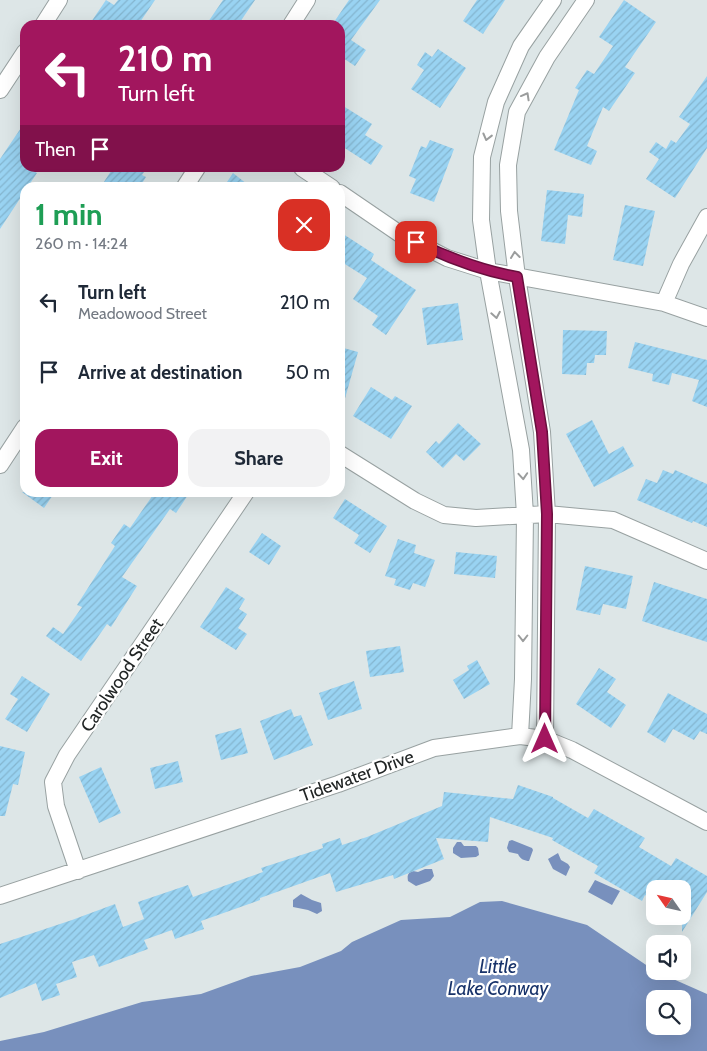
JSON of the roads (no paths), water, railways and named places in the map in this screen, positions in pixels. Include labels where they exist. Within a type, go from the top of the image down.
[{"type":"street","points":[[46,20],[59,0]]},
{"type":"street","points":[[294,20],[307,0]]},
{"type":"street","points":[[520,736],[523,679],[525,516],[521,450],[488,271],[481,220],[482,157],[496,102],[521,46],[553,0]]},
{"type":"street","points":[[545,739],[547,514],[542,432],[517,277],[509,211],[508,165],[517,112],[547,57],[586,0]]},
{"type":"street","points":[[0,90],[20,60]]},
{"type":"street","points":[[308,172],[323,182]]},
{"type":"street","points":[[345,196],[400,234],[447,258],[488,271],[664,303],[707,318]]},
{"type":"street","points":[[664,303],[681,264],[707,217]]},
{"type":"street","points":[[0,465],[20,435]]},
{"type":"street","points":[[345,457],[415,501],[444,515],[476,518],[547,514],[613,520],[707,560]]},
{"type":"street","name":"Carolwood Street","points":[[78,871],[56,806],[53,782],[67,755],[243,497]]},
{"type":"street","name":"Tidewater Drive","points":[[0,896],[338,784],[434,748],[520,736],[545,739],[572,750],[707,822]]},
{"type":"water","points":[[512,840],[532,848],[529,861],[526,861],[518,854],[509,852],[507,848],[509,841]]},
{"type":"water","points":[[457,842],[461,842],[464,846],[476,846],[479,855],[461,858],[453,853],[453,848]]},
{"type":"water","points":[[558,853],[561,860],[570,867],[566,876],[553,869],[548,859]]},
{"type":"water","points":[[432,869],[434,876],[430,881],[416,886],[408,881],[410,873]]},
{"type":"water","points":[[595,880],[620,891],[612,905],[588,892]]},
{"type":"water","points":[[301,894],[321,903],[322,911],[317,914],[293,907],[293,900]]},
{"type":"water","name":"Little Lake Conway","points":[[502,901],[587,925],[646,965],[646,980],[675,980],[707,994],[707,1051],[0,1051],[0,1041],[44,1032],[142,1002],[201,994],[251,976],[300,967],[341,951],[352,942],[401,920],[450,917],[480,902]]}]
